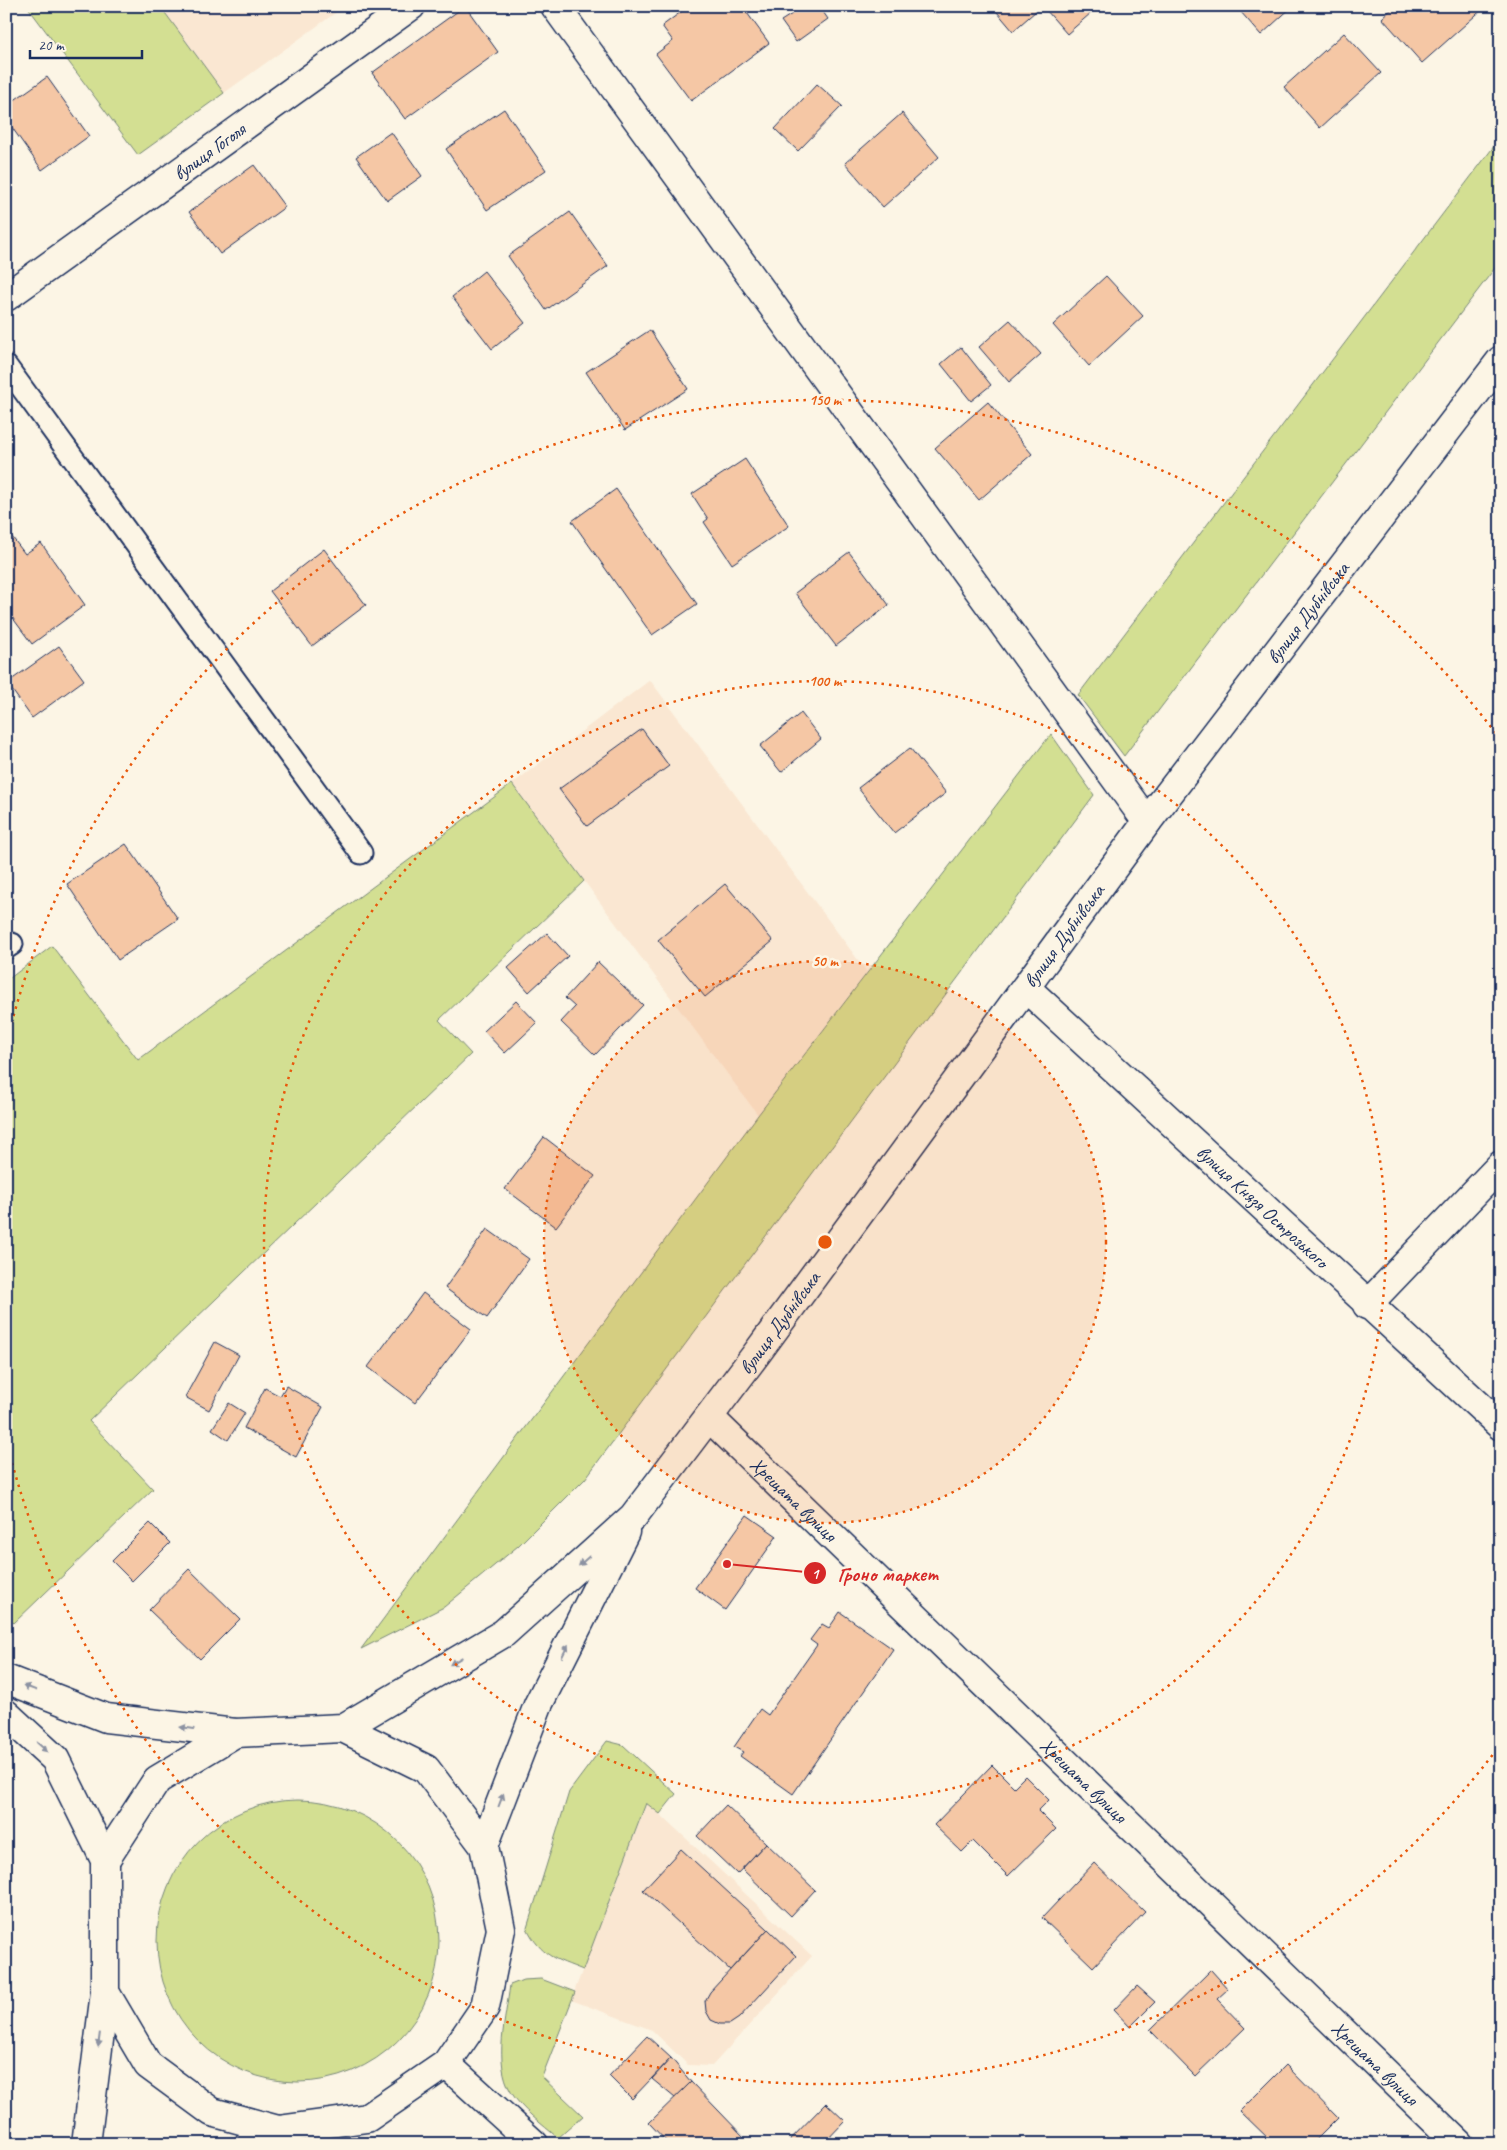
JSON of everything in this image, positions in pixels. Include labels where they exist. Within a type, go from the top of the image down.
[{"type":"main road","name":"вулиця Гоголя","points":[[6,296],[411,6]]},
{"type":"main road","points":[[555,6],[1147,822]]},
{"type":"main road","name":"вулиця Дубнівська","points":[[633,1517],[1147,822],[1501,360]]},
{"type":"main road","name":"вулиця Князя Острозького","points":[[1026,988],[1367,1305],[1501,1426]]},
{"type":"main road","points":[[1367,1305],[1501,1165]]},
{"type":"main road","name":"Хрещата вулиця","points":[[709,1416],[1459,2144]]},
{"type":"main road","points":[[6,1679],[106,1718],[235,1733],[343,1728],[504,1633],[633,1517]]},
{"type":"main road","points":[[484,1846],[538,1705],[633,1517]]},
{"type":"main road","points":[[6,1714],[55,1759],[105,1860],[105,1992],[86,2144]]},
{"type":"main road","points":[[249,2144],[278,2130],[367,2118],[446,2064],[485,2007],[501,1928],[484,1846],[426,1769],[343,1728]]},
{"type":"main road","points":[[105,1860],[157,1780],[235,1733]]},
{"type":"main road","points":[[105,1992],[148,2065],[212,2112],[278,2130]]},
{"type":"main road","points":[[446,2064],[534,2144]]},
{"type":"lane","points":[[6,366],[361,853]]},
{"type":"shaded area","points":[[160,6],[345,6],[224,93]]},
{"type":"shaded area","points":[[650,680],[867,972],[758,1115],[512,784]]},
{"type":"shaded area","points":[[647,1802],[812,1956],[712,2066],[688,2065],[652,2030],[571,2000]]},
{"type":"green space","points":[[27,6],[160,6],[224,93],[138,155]]},
{"type":"green space","points":[[1501,137],[1501,260],[1124,756],[1078,695]]},
{"type":"green space","points":[[1051,734],[1094,795],[585,1479],[518,1546],[444,1607],[361,1649],[758,1115]]},
{"type":"green space","points":[[512,784],[584,881],[439,1020],[471,1054],[89,1421],[153,1489],[14,1623],[6,1615],[6,981],[52,946],[138,1060]]},
{"type":"green space","points":[[607,1741],[623,1745],[676,1794],[660,1814],[646,1803],[583,1970],[543,1951],[527,1928],[569,1792]]},
{"type":"green space","points":[[298,1800],[326,1803],[352,1811],[376,1824],[398,1841],[415,1863],[428,1887],[436,1913],[439,1941],[436,1969],[428,1995],[415,2019],[398,2041],[376,2058],[352,2071],[326,2079],[298,2082],[270,2079],[244,2071],[220,2058],[198,2041],[181,2019],[168,1995],[160,1969],[157,1941],[160,1913],[168,1887],[181,1863],[198,1841],[220,1824],[244,1811],[270,1803]]},
{"type":"green space","points":[[541,1979],[575,1992],[542,2077],[583,2116],[558,2138],[516,2099],[506,2080],[503,2067],[502,2039],[510,1985],[523,1980]]},
{"type":"building","points":[[465,6],[498,52],[405,119],[372,73]]},
{"type":"building","points":[[689,6],[742,6],[769,43],[691,101],[656,54],[673,41],[662,26]]},
{"type":"building","points":[[786,6],[819,6],[828,19],[796,42],[781,21],[792,14]]},
{"type":"building","points":[[992,6],[1032,6],[1036,11],[1013,31]]},
{"type":"building","points":[[1050,6],[1099,6],[1067,34],[1046,10]]},
{"type":"building","points":[[1245,6],[1293,6],[1261,35],[1240,11]]},
{"type":"building","points":[[1395,6],[1485,7],[1422,63],[1382,18]]},
{"type":"building","points":[[1344,33],[1381,73],[1320,128],[1284,87]]},
{"type":"building","points":[[47,77],[89,136],[42,170],[6,119],[6,106]]},
{"type":"building","points":[[817,84],[842,106],[798,151],[775,129]]},
{"type":"building","points":[[504,109],[546,170],[487,210],[446,149]]},
{"type":"building","points":[[902,113],[939,157],[883,207],[845,163]]},
{"type":"building","points":[[391,132],[422,176],[387,201],[356,157]]},
{"type":"building","points":[[254,165],[285,207],[220,254],[189,212]]},
{"type":"building","points":[[570,212],[608,266],[546,310],[508,256]]},
{"type":"building","points":[[484,271],[525,323],[492,349],[452,297]]},
{"type":"building","points":[[1106,276],[1143,316],[1089,366],[1053,325]]},
{"type":"building","points":[[1010,320],[1041,354],[1009,382],[979,347]]},
{"type":"building","points":[[650,330],[688,389],[625,430],[586,372]]},
{"type":"building","points":[[961,347],[991,385],[971,401],[941,364]]},
{"type":"building","points":[[988,402],[1032,454],[979,500],[935,448]]},
{"type":"building","points":[[745,459],[789,526],[732,564],[704,522],[708,519],[692,494]]},
{"type":"building","points":[[616,489],[697,604],[652,635],[572,521]]},
{"type":"building","points":[[12,537],[25,554],[41,543],[85,605],[32,644],[6,609],[6,541]]},
{"type":"building","points":[[324,549],[366,605],[312,646],[270,591]]},
{"type":"building","points":[[849,552],[889,605],[836,646],[795,593]]},
{"type":"building","points":[[59,646],[84,680],[32,718],[7,683]]},
{"type":"building","points":[[801,713],[821,739],[781,772],[760,746]]},
{"type":"building","points":[[642,729],[669,766],[587,826],[559,789]]},
{"type":"building","points":[[910,748],[946,793],[894,833],[858,788]]},
{"type":"building","points":[[126,844],[178,919],[118,960],[67,884]]},
{"type":"building","points":[[725,884],[773,941],[705,997],[658,940]]},
{"type":"building","points":[[547,933],[568,956],[529,992],[508,968]]},
{"type":"building","points":[[598,962],[643,1005],[595,1055],[561,1022],[575,1007],[565,998]]},
{"type":"building","points":[[516,1001],[537,1023],[505,1053],[484,1031]]},
{"type":"building","points":[[544,1137],[595,1176],[556,1227],[505,1189]]},
{"type":"building","points":[[487,1229],[529,1259],[487,1318],[445,1288]]},
{"type":"building","points":[[423,1293],[471,1329],[415,1403],[368,1367]]},
{"type":"building","points":[[215,1342],[239,1355],[209,1410],[185,1397]]},
{"type":"building","points":[[286,1386],[323,1407],[296,1457],[244,1428],[265,1388],[280,1396]]},
{"type":"building","points":[[229,1403],[245,1413],[228,1440],[212,1429]]},
{"type":"building","points":[[747,1515],[777,1536],[725,1610],[695,1588]]},
{"type":"building","points":[[150,1523],[170,1543],[132,1581],[112,1561]]},
{"type":"building","points":[[189,1569],[240,1619],[200,1659],[149,1610]]},
{"type":"building","points":[[840,1612],[893,1649],[793,1794],[740,1756],[743,1752],[734,1747],[760,1709],[768,1715],[817,1645],[810,1640],[822,1624],[829,1628]]},
{"type":"building","points":[[992,1765],[1014,1787],[1025,1776],[1049,1800],[1038,1811],[1056,1829],[1008,1876],[973,1841],[962,1852],[934,1825]]},
{"type":"building","points":[[726,1805],[766,1843],[737,1874],[697,1836]]},
{"type":"building","points":[[766,1843],[815,1890],[791,1916],[742,1869]]},
{"type":"building","points":[[681,1849],[768,1929],[730,1970],[643,1890]]},
{"type":"building","points":[[1094,1863],[1145,1912],[1093,1967],[1042,1918]]},
{"type":"building","points":[[768,1929],[796,1956],[739,2018],[730,2024],[720,2024],[711,2020],[706,2011],[705,2001],[710,1992]]},
{"type":"building","points":[[1211,1970],[1228,1989],[1217,1999],[1245,2028],[1195,2076],[1150,2030]]},
{"type":"building","points":[[1137,1986],[1155,2002],[1130,2027],[1114,2010]]},
{"type":"building","points":[[647,2036],[671,2058],[632,2099],[609,2076]]},
{"type":"building","points":[[671,2058],[691,2082],[675,2098],[652,2079]]},
{"type":"building","points":[[1286,2065],[1338,2118],[1312,2144],[1274,2144],[1240,2111]]},
{"type":"building","points":[[691,2082],[744,2137],[738,2144],[669,2144],[649,2123]]},
{"type":"building","points":[[826,2103],[845,2121],[823,2144],[786,2144]]},
{"type":"place","name":"Гроно маркет","points":[[727,1564]]}]
